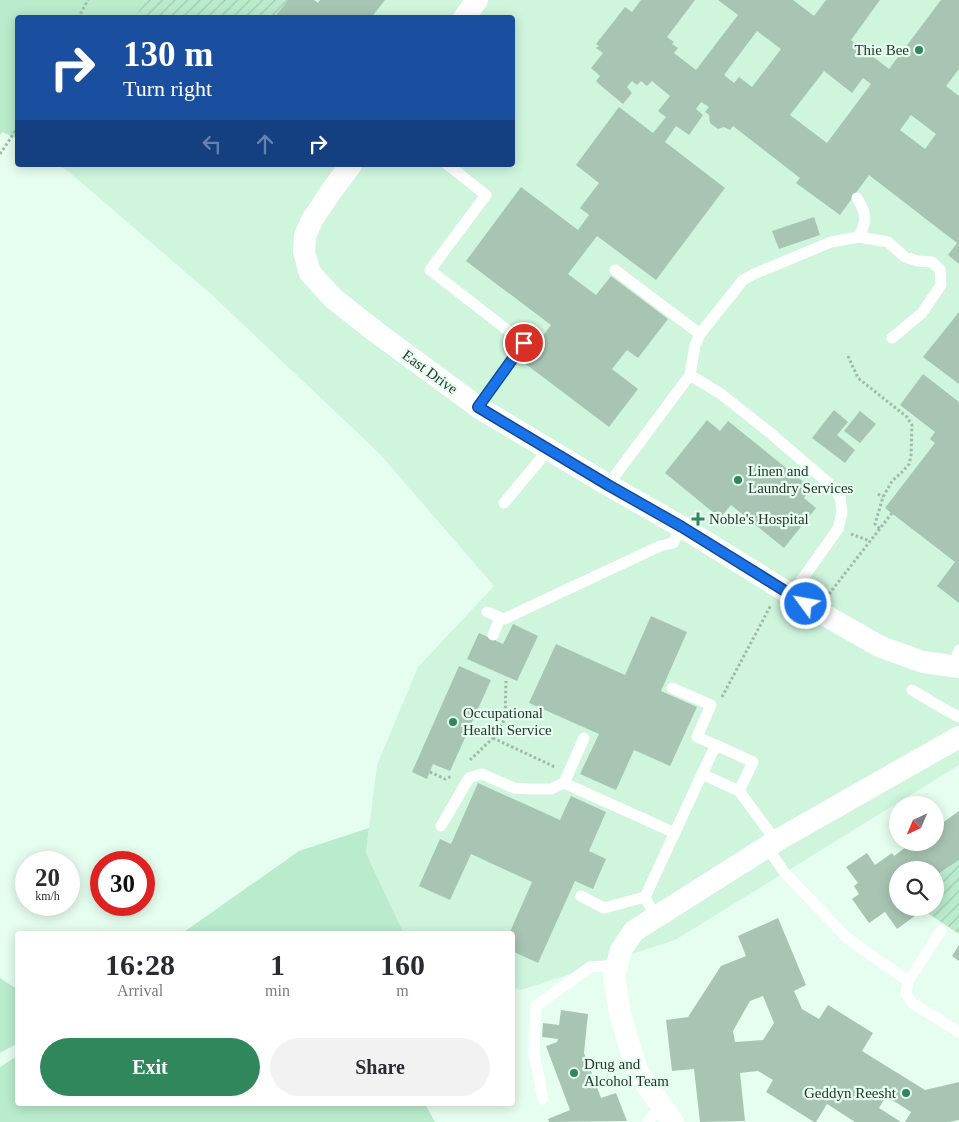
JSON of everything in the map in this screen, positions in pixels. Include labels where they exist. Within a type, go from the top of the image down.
[{"type":"street","points":[[466,15],[477,0]]},
{"type":"street","name":"East Drive","points":[[349,167],[312,220],[305,236],[304,252],[310,273],[334,300],[478,407],[682,527],[880,647],[923,662],[958,661]]},
{"type":"street","points":[[660,1117],[637,1071],[620,1014],[614,976],[621,950],[634,931],[772,844],[959,736]]},
{"type":"lane","points":[[451,167],[486,195],[430,270],[524,343],[478,407]]},
{"type":"lane","points":[[857,198],[864,209],[865,225],[859,237]]},
{"type":"lane","points":[[608,485],[690,375],[695,345],[700,334],[743,280],[754,274],[831,242],[859,237],[888,242],[905,256],[918,261],[932,262],[940,270],[941,285],[922,313],[892,338]]},
{"type":"lane","points":[[615,270],[700,334]]},
{"type":"lane","points":[[690,375],[721,394],[770,432],[832,487],[840,497],[842,512],[838,529],[798,585],[793,596]]},
{"type":"lane","points":[[504,503],[549,449]]},
{"type":"lane","points":[[487,612],[504,620],[660,546],[673,543],[682,527]]},
{"type":"lane","points":[[493,635],[500,618]]},
{"type":"lane","points":[[672,688],[711,705],[697,737],[753,762],[739,791]]},
{"type":"lane","points":[[912,690],[959,717]]},
{"type":"lane","points":[[441,826],[469,778],[482,774],[514,788],[550,789],[567,778],[584,738]]},
{"type":"lane","points":[[581,896],[604,908],[644,897],[716,746]]},
{"type":"lane","points":[[702,774],[739,791],[772,844],[784,872],[847,938],[908,981]]},
{"type":"lane","points":[[567,778],[675,832]]},
{"type":"lane","points":[[644,897],[656,918]]},
{"type":"lane","points":[[941,931],[908,981],[906,994],[912,1003],[959,1032]]},
{"type":"lane","points":[[543,1099],[534,1053],[536,1006],[590,967],[617,965]]},
{"type":"path","points":[[80,15],[88,0]]},
{"type":"path","points":[[0,154],[15,132]]},
{"type":"path","points":[[848,356],[858,378],[907,416],[912,425],[909,464],[892,482],[883,496],[875,524],[880,529]]},
{"type":"path","points":[[878,494],[883,496]]},
{"type":"path","points":[[838,529],[871,542]]},
{"type":"path","points":[[466,763],[493,738],[505,719],[506,681]]},
{"type":"path","points":[[493,738],[567,778]]},
{"type":"path","points":[[430,772],[445,779],[453,776]]},
{"type":"shaded area","points":[[0,0],[145,0],[136,15],[15,15],[15,138],[3,132],[0,135]]},
{"type":"shaded area","name":"Noble's Hospital","points":[[145,0],[959,0],[959,765],[909,796],[889,796],[889,808],[675,940],[521,990],[515,988],[515,931],[403,931],[366,853],[377,765],[418,667],[494,586],[379,453],[211,294],[61,167],[515,167],[515,15],[136,15]]},
{"type":"shaded area","points":[[145,0],[288,0],[276,15],[136,15]]},
{"type":"shaded area","points":[[369,828],[366,853],[403,931],[185,931],[299,851]]},
{"type":"shaded area","points":[[959,860],[959,934],[932,916],[944,916],[944,870]]},
{"type":"shaded area","points":[[0,978],[15,988],[15,1045],[0,1053]]},
{"type":"shaded area","points":[[15,1057],[15,1106],[426,1106],[435,1122],[0,1122],[0,1067]]},
{"type":"building","points":[[288,0],[314,0],[318,3],[320,0],[385,0],[373,15],[276,15]]},
{"type":"building","points":[[641,0],[695,0],[667,37],[678,48],[674,53],[696,70],[738,15],[718,0],[793,0],[814,16],[826,0],[880,0],[851,40],[889,69],[941,0],[959,0],[959,69],[946,86],[959,96],[959,264],[948,255],[957,243],[869,175],[840,215],[796,183],[800,178],[733,126],[730,130],[724,127],[718,129],[710,123],[709,115],[705,112],[709,107],[701,102],[696,109],[703,115],[689,135],[676,126],[665,142],[725,188],[656,280],[597,236],[568,274],[596,295],[611,276],[668,319],[638,358],[627,350],[612,369],[638,389],[609,427],[523,362],[551,325],[466,261],[521,187],[578,230],[589,215],[580,208],[599,183],[576,165],[619,107],[653,133],[666,117],[658,111],[670,96],[652,81],[647,86],[641,81],[637,85],[632,81],[627,87],[632,93],[623,104],[596,81],[600,76],[591,68],[603,53],[596,48],[599,46],[596,44],[625,7],[632,12]],"holes":[[[757,31],[781,49],[752,87],[739,77],[734,83],[724,75]],[[824,71],[852,93],[863,78],[871,84],[827,143],[790,115]],[[911,115],[936,134],[925,149],[900,130]]]},
{"type":"building","points":[[814,217],[820,235],[779,249],[772,231]]},
{"type":"building","points":[[959,312],[959,384],[923,357]]},
{"type":"building","points":[[923,374],[959,402],[959,603],[937,586],[955,562],[885,508],[935,443],[930,439],[935,432],[900,405]]},
{"type":"building","points":[[834,410],[848,422],[837,435],[855,450],[845,463],[812,438]]},
{"type":"building","points":[[860,411],[876,424],[860,443],[844,431]]},
{"type":"building","name":"Linen and Laundry Services","points":[[707,420],[720,431],[728,421],[811,488],[804,498],[816,508],[784,548],[731,505],[720,518],[665,473]]},
{"type":"building","points":[[651,616],[687,632],[661,691],[697,707],[670,766],[634,750],[616,790],[580,774],[599,734],[529,703],[556,644],[625,675]]},
{"type":"building","points":[[513,624],[538,636],[517,681],[467,659],[479,633],[503,644]]},
{"type":"building","name":"Occupational Health Service","points":[[459,666],[491,680],[450,771],[433,764],[427,779],[412,772]]},
{"type":"building","points":[[478,783],[560,820],[571,796],[606,812],[589,851],[606,859],[593,889],[575,881],[538,963],[515,952],[515,931],[510,931],[532,882],[471,854],[450,900],[419,886],[440,839],[451,844]]},
{"type":"building","points":[[959,811],[959,860],[944,870],[944,861],[889,861],[889,916],[915,916],[897,929],[885,912],[869,923],[852,899],[859,894],[854,886],[858,883],[846,867],[867,853],[875,865],[892,853],[894,856],[901,851],[944,851],[944,822]]},
{"type":"building","points":[[778,918],[806,985],[794,991],[802,1009],[819,1019],[828,1005],[873,1033],[862,1051],[925,1090],[959,1082],[959,1120],[949,1122],[905,1122],[911,1112],[886,1096],[879,1108],[901,1122],[855,1122],[827,1104],[816,1122],[814,1122],[766,1092],[773,1080],[758,1071],[740,1073],[745,1121],[700,1122],[694,1069],[672,1071],[666,1020],[688,1017],[721,966],[746,956],[738,936]],"holes":[[[763,996],[774,1023],[763,1040],[735,1042],[733,1031],[750,1001]]]},
{"type":"building","points":[[959,945],[959,961],[952,956]]},
{"type":"building","name":"Drug and Alcohol Team","points":[[561,1010],[588,1014],[584,1053],[601,1098],[616,1093],[627,1121],[549,1122],[548,1119],[570,1110],[546,1046],[557,1042],[558,1039],[542,1037],[543,1023],[559,1025]]},
{"type":"place","name":"Thie Bee","points":[[919,50]]},
{"type":"place","name":"Linen and Laundry Services","points":[[738,480]]},
{"type":"place","name":"Noble's Hospital","points":[[698,519]]},
{"type":"place","name":"Occupational Health Service","points":[[453,722]]},
{"type":"place","name":"Drug and Alcohol Team","points":[[574,1073]]},
{"type":"place","name":"Geddyn Reesht","points":[[906,1093]]},
{"type":"route","points":[[524,343],[478,407],[682,527],[806,604]]}]
